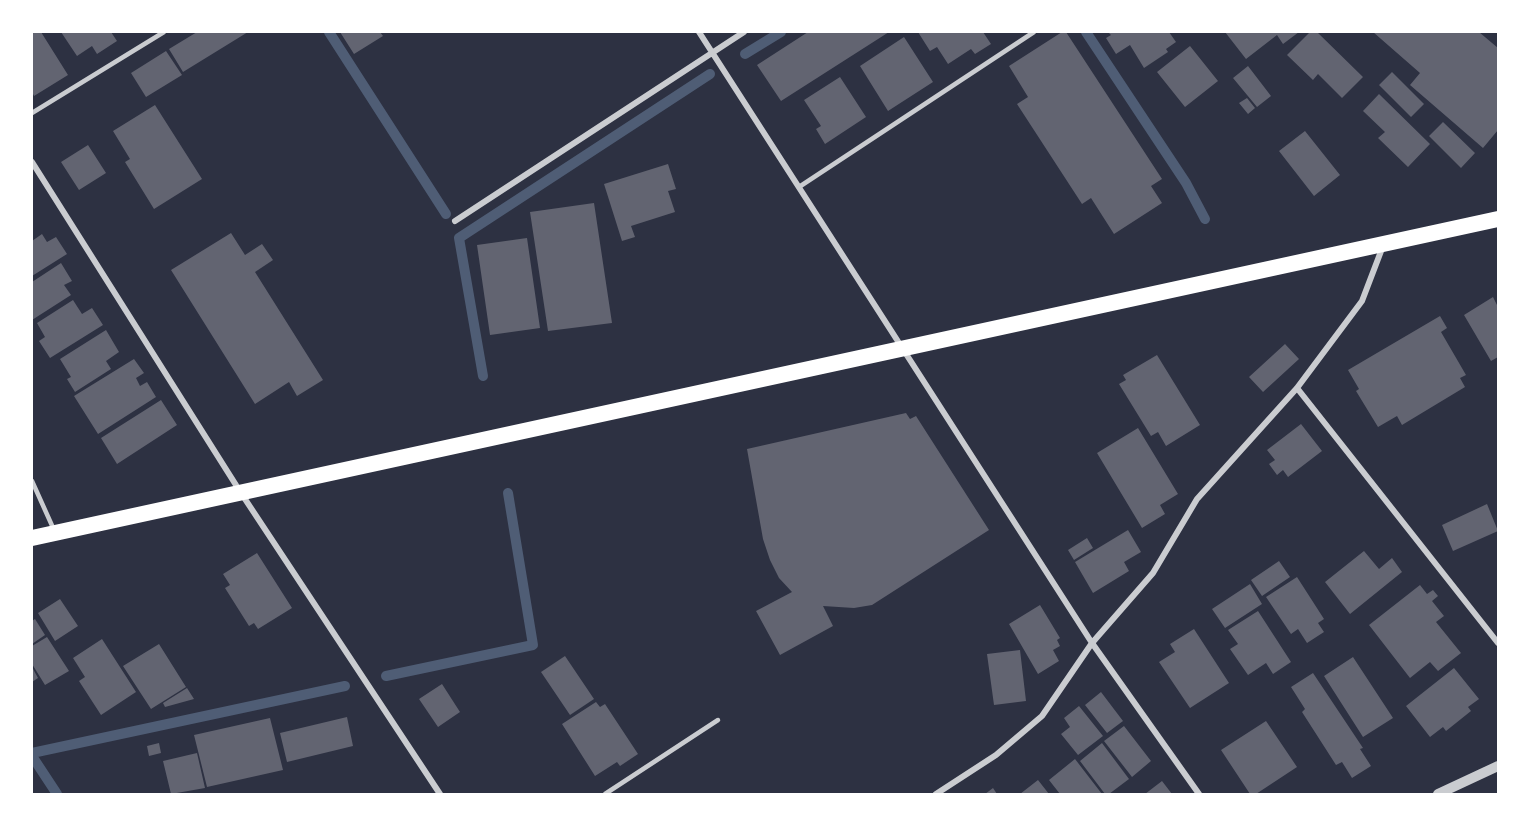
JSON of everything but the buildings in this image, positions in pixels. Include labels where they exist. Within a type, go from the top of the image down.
[{"type":"highway","points":[[32,538],[1498,219]]},
{"type":"street","points":[[699,32],[1092,643],[1198,795]]},
{"type":"street","points":[[455,221],[744,32]]},
{"type":"street","points":[[32,162],[241,493],[440,795]]},
{"type":"street","points":[[936,795],[996,755],[1042,716],[1092,643],[1153,573],[1197,499],[1297,388],[1362,301],[1383,245]]},
{"type":"street","points":[[1297,388],[1498,643]]},
{"type":"street","points":[[1438,795],[1498,766]]},
{"type":"lane","points":[[32,113],[164,32]]},
{"type":"lane","points":[[799,187],[1034,32]]},
{"type":"lane","points":[[32,481],[55,533]]},
{"type":"lane","points":[[605,795],[718,720]]},
{"type":"waterway","points":[[329,32],[446,214]]},
{"type":"waterway","points":[[745,54],[781,32]]},
{"type":"waterway","points":[[1086,32],[1186,183],[1205,219]]},
{"type":"waterway","points":[[483,376],[459,238],[710,74]]},
{"type":"waterway","points":[[386,676],[533,645],[508,493]]},
{"type":"waterway","points":[[32,753],[345,686]]},
{"type":"waterway","points":[[32,756],[57,794]]}]
